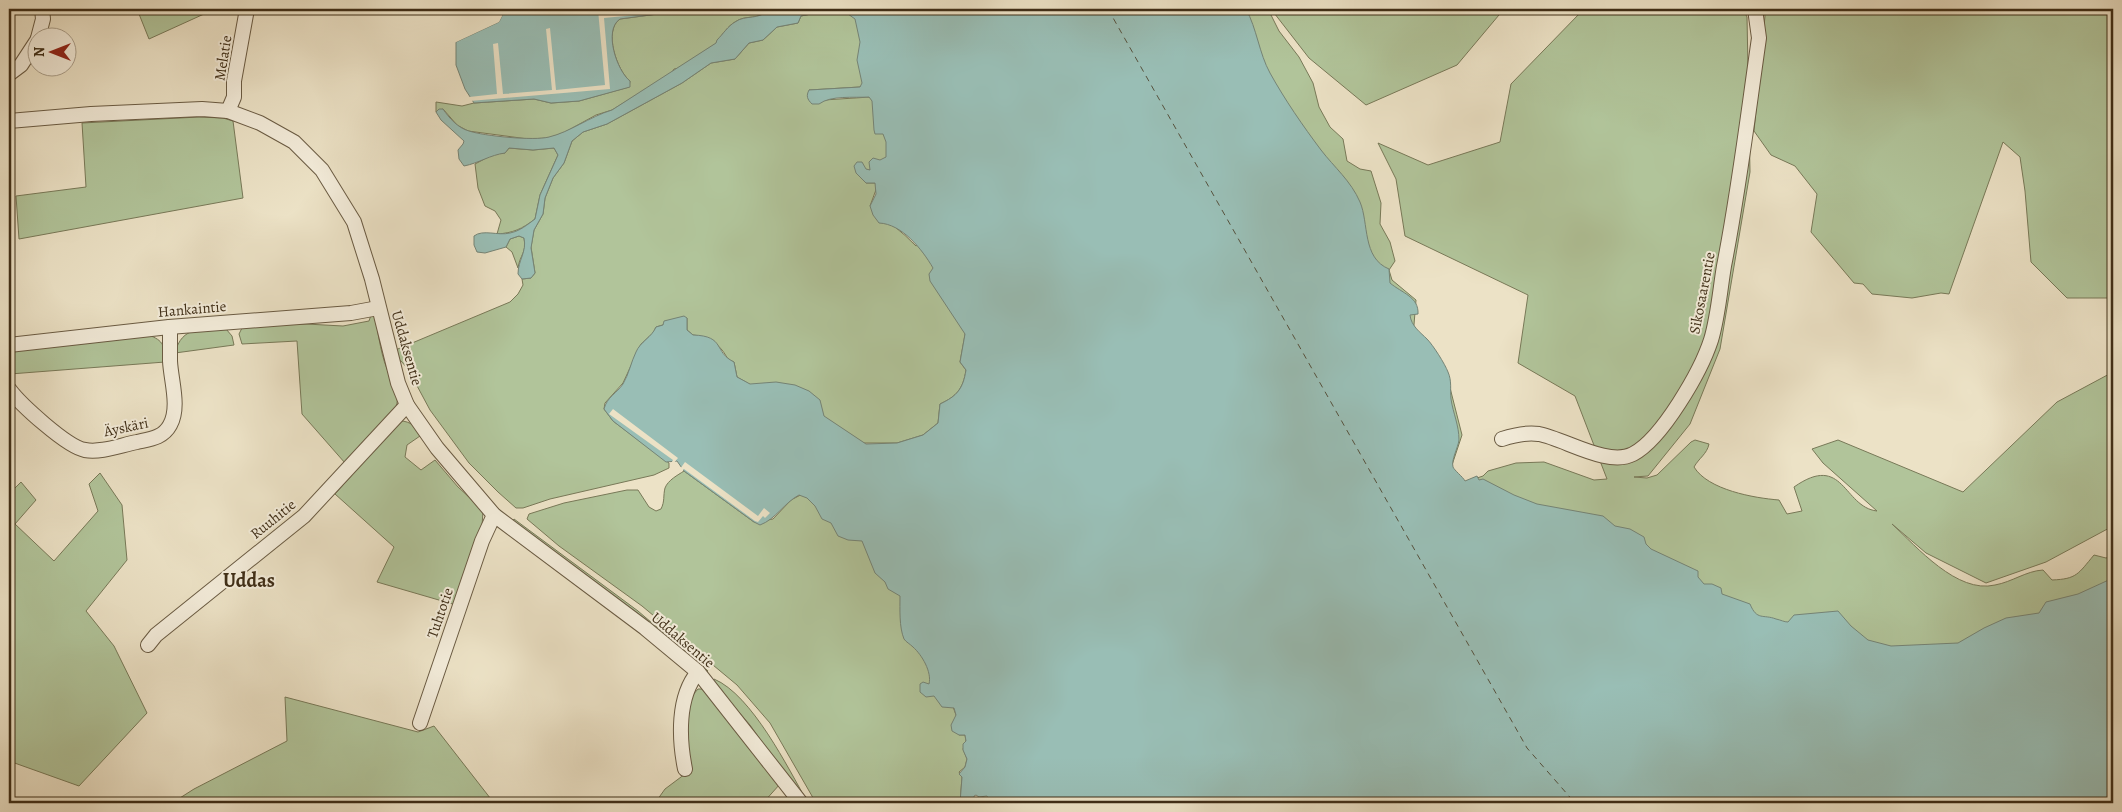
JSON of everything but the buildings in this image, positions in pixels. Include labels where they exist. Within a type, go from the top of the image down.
[{"type":"street","points":[[40,28],[42,9]]},
{"type":"street","name":"Melatie","points":[[228,111],[234,97],[234,80],[247,9]]},
{"type":"street","name":"Sikosaarentie","points":[[1502,439],[1524,433],[1539,434],[1594,454],[1616,457],[1632,455],[1649,443],[1674,412],[1711,340],[1733,218],[1759,38],[1756,9]]},
{"type":"street","points":[[9,74],[21,65],[28,54]]},
{"type":"street","name":"Uddaksentie","points":[[9,121],[90,114],[193,110],[228,111],[260,123],[294,142],[322,170],[354,222],[364,250],[398,383],[407,405],[451,466],[494,515],[645,628],[698,672],[801,803]]},
{"type":"street","name":"Hankaintie","points":[[9,345],[170,327],[351,313],[378,308]]},
{"type":"street","name":"Äyskäri","points":[[9,389],[27,410],[76,448],[87,450],[110,448],[156,438],[166,431],[171,424],[174,409],[170,363],[170,327]]},
{"type":"street","name":"Ruuhitie","points":[[148,645],[156,635],[304,516],[407,405]]},
{"type":"street","name":"Tuhtotie","points":[[420,723],[482,541],[494,515]]},
{"type":"street","points":[[685,769],[681,743],[682,718],[688,688],[698,672]]},
{"type":"green space","points":[[137,9],[215,9],[149,39]]},
{"type":"green space","points":[[727,9],[769,9],[761,15],[744,18],[735,22],[726,30],[717,43],[679,68],[674,69],[671,74],[612,110],[596,115],[563,133],[548,138],[528,139],[468,131],[457,125],[443,109],[436,112],[436,102],[462,106],[474,103],[534,99],[551,103],[579,101],[629,87],[630,81],[621,69],[612,41],[615,24],[620,19],[665,13]]},
{"type":"green space","points":[[813,9],[864,9],[892,65],[860,87],[809,90],[824,100],[870,97],[905,143],[870,170],[866,170],[866,183],[875,183],[877,187],[870,206],[916,246],[991,192],[960,362],[966,370],[961,387],[955,395],[940,404],[938,423],[923,435],[897,443],[853,443],[737,377],[734,362],[716,344],[709,339],[693,335],[687,330],[687,318],[656,327],[653,333],[641,344],[623,383],[605,403],[604,409],[613,421],[669,463],[669,468],[654,475],[550,499],[523,508],[516,508],[469,463],[430,410],[408,369],[401,361],[395,358],[393,351],[510,302],[518,294],[523,285],[522,279],[531,278],[535,273],[531,247],[534,230],[543,214],[545,198],[553,178],[564,163],[572,141],[583,132],[607,124],[682,83],[711,63],[735,59],[749,43],[763,40],[777,27],[798,23],[801,16],[811,14]]},
{"type":"green space","points":[[944,9],[1268,9],[1279,31],[1299,57],[1313,83],[1319,107],[1330,127],[1343,139],[1347,161],[1360,169],[1371,171],[1381,203],[1380,224],[1390,242],[1395,261],[1389,270],[1392,280],[1416,300],[1413,337],[1446,372],[1462,435],[1444,489],[1483,476],[1488,471],[1516,463],[1544,462],[1594,480],[1607,479],[1575,396],[1518,363],[1528,295],[1405,236],[1396,179],[1378,143],[1428,165],[1500,142],[1511,84],[1580,13],[1597,9],[1743,9],[1747,17],[1750,172],[1720,349],[1690,424],[1648,476],[1634,477],[1647,478],[1657,475],[1695,440],[1709,444],[1707,451],[1694,467],[1701,475],[1710,482],[1732,491],[1779,500],[1787,514],[1802,511],[1794,487],[1811,478],[1823,475],[1833,478],[1842,484],[1857,501],[1877,511],[1823,463],[1812,449],[1838,440],[1963,492],[2057,402],[2113,372],[2113,526],[2046,562],[1986,583],[1926,553],[1892,524],[1926,556],[1952,576],[1981,586],[2001,584],[2031,572],[2043,570],[2052,580],[2072,577],[2094,555],[2106,558],[2112,556],[2113,550],[2113,792],[1302,682]]},
{"type":"green space","points":[[1271,9],[1504,9],[1457,65],[1366,105],[1309,58]]},
{"type":"green space","points":[[1763,9],[2113,9],[2113,298],[2067,298],[2031,262],[2020,157],[2003,142],[1949,294],[1941,293],[1912,298],[1872,294],[1863,284],[1854,283],[1811,232],[1817,194],[1795,166],[1771,155],[1754,131],[1765,16]]},
{"type":"green space","points":[[199,117],[223,118],[233,121],[243,198],[19,239],[16,196],[86,187],[82,123]]},
{"type":"green space","points":[[509,148],[533,150],[554,148],[558,155],[540,195],[535,219],[517,230],[497,234],[501,220],[495,211],[485,206],[478,188],[475,164],[494,154],[505,153]]},
{"type":"green space","points":[[519,236],[524,238],[525,247],[518,268],[512,252],[506,247],[510,239]]},
{"type":"green space","points":[[371,315],[375,316],[376,319],[382,354],[397,394],[397,404],[395,409],[345,463],[302,414],[297,341],[242,344],[239,334],[243,326],[306,324],[343,326],[369,321]]},
{"type":"green space","points":[[226,329],[232,336],[234,345],[175,353],[178,344],[188,333],[201,330]]},
{"type":"green space","points":[[148,335],[157,339],[162,345],[165,352],[165,362],[10,374],[9,372],[9,350]]},
{"type":"green space","points":[[400,421],[413,425],[420,436],[407,445],[405,457],[421,470],[435,460],[458,487],[483,510],[482,527],[456,605],[377,582],[394,547],[335,494]]},
{"type":"green space","points":[[684,471],[754,522],[773,519],[791,500],[810,490],[885,559],[952,704],[959,735],[965,735],[966,741],[963,749],[967,759],[965,767],[959,772],[962,777],[960,803],[816,803],[770,723],[737,685],[642,606],[559,546],[527,519],[529,514],[564,503],[627,490],[638,490],[649,507],[656,511],[661,509],[666,485]]},
{"type":"green space","points":[[100,473],[122,505],[127,560],[86,611],[114,646],[147,713],[79,786],[9,761],[9,494],[21,482],[36,500],[15,524],[54,561],[98,511],[89,484]]},
{"type":"green space","points":[[514,519],[638,611],[708,671],[705,674],[512,522]]},
{"type":"green space","points":[[714,679],[728,687],[755,716],[768,734],[808,803],[805,803],[750,725],[713,682]]},
{"type":"green space","points":[[698,689],[703,689],[780,784],[763,803],[655,803],[665,789],[689,771],[685,728],[686,717],[692,697]]},
{"type":"green space","points":[[285,697],[418,732],[434,726],[494,803],[172,803],[194,789],[287,741]]},
{"type":"water","points":[[727,9],[665,13],[620,19],[615,24],[612,41],[617,60],[625,76],[630,81],[630,87],[579,101],[551,103],[534,99],[474,103],[465,89],[456,65],[456,42],[499,22],[505,10]]},
{"type":"water","points":[[769,9],[813,9],[811,14],[801,16],[798,23],[777,27],[763,40],[749,43],[735,59],[711,63],[682,83],[607,124],[583,132],[572,141],[564,163],[553,178],[545,198],[543,214],[534,230],[531,248],[535,273],[531,278],[522,279],[518,274],[525,243],[524,238],[519,236],[510,239],[506,247],[485,253],[477,252],[474,245],[474,236],[482,233],[505,234],[514,232],[535,219],[540,195],[558,155],[554,148],[533,150],[509,148],[505,153],[464,166],[459,159],[458,150],[464,141],[441,120],[436,112],[439,109],[443,109],[461,128],[476,133],[532,138],[557,135],[595,116],[612,110],[716,43],[735,22],[744,18],[761,15]]},
{"type":"water","points":[[841,9],[1246,9],[1270,73],[1308,132],[1356,194],[1363,210],[1370,249],[1374,257],[1380,264],[1389,269],[1390,283],[1416,303],[1418,314],[1410,315],[1412,323],[1427,339],[1442,360],[1450,379],[1451,399],[1459,435],[1453,467],[1465,481],[1477,476],[1479,480],[1483,479],[1537,504],[1603,516],[1615,526],[1630,529],[1644,537],[1646,544],[1651,549],[1698,571],[1698,577],[1704,584],[1712,584],[1721,588],[1722,594],[1750,604],[1758,615],[1788,622],[1794,615],[1838,611],[1851,626],[1868,640],[1891,646],[1958,643],[2006,618],[2039,613],[2046,602],[2078,594],[2113,578],[2113,803],[994,803],[989,801],[987,796],[979,797],[976,795],[971,803],[960,803],[962,777],[959,774],[965,767],[967,759],[963,750],[963,744],[966,741],[965,735],[959,735],[952,731],[951,725],[956,715],[954,708],[942,707],[934,696],[926,697],[920,692],[920,684],[923,682],[929,684],[929,674],[920,654],[904,639],[902,634],[900,596],[888,589],[885,582],[875,573],[862,541],[848,540],[838,536],[831,523],[822,519],[815,506],[807,498],[799,495],[766,522],[760,525],[754,522],[684,471],[677,461],[666,462],[613,421],[604,409],[610,398],[623,384],[640,345],[652,334],[656,327],[663,325],[664,321],[684,316],[687,318],[687,330],[693,335],[703,336],[715,341],[723,354],[734,362],[737,377],[750,384],[776,382],[795,385],[809,391],[820,400],[824,416],[866,444],[897,443],[923,435],[938,423],[940,404],[955,395],[961,387],[966,370],[960,362],[965,334],[930,281],[929,274],[933,268],[917,246],[903,233],[887,224],[879,223],[873,215],[870,206],[876,194],[875,183],[866,183],[856,173],[854,166],[857,162],[862,162],[866,169],[870,170],[869,162],[873,158],[880,160],[886,157],[886,142],[883,134],[875,134],[874,130],[872,101],[869,97],[830,99],[819,104],[812,104],[809,101],[809,90],[860,87],[862,83],[857,60],[860,42],[855,19]]},
{"type":"pier","points":[[503,9],[508,9],[505,10],[499,22],[454,43],[455,39],[497,20]]},
{"type":"pier","points":[[646,9],[698,9],[604,18],[610,89],[470,101],[469,97],[497,94],[493,44],[498,43],[503,94],[552,90],[546,29],[550,28],[556,90],[605,85],[598,10],[603,10],[603,13]]},
{"type":"pier","points":[[613,409],[678,458],[670,465],[673,460],[609,414]]},
{"type":"pier","points":[[685,462],[758,516],[764,508],[770,513],[765,518],[763,516],[758,522],[755,521],[684,469],[682,471],[680,469]]},
{"type":"ferry route","points":[[1108,9],[1527,748],[1575,803]]},
{"type":"district","name":"Uddas","points":[[249,580]]}]
